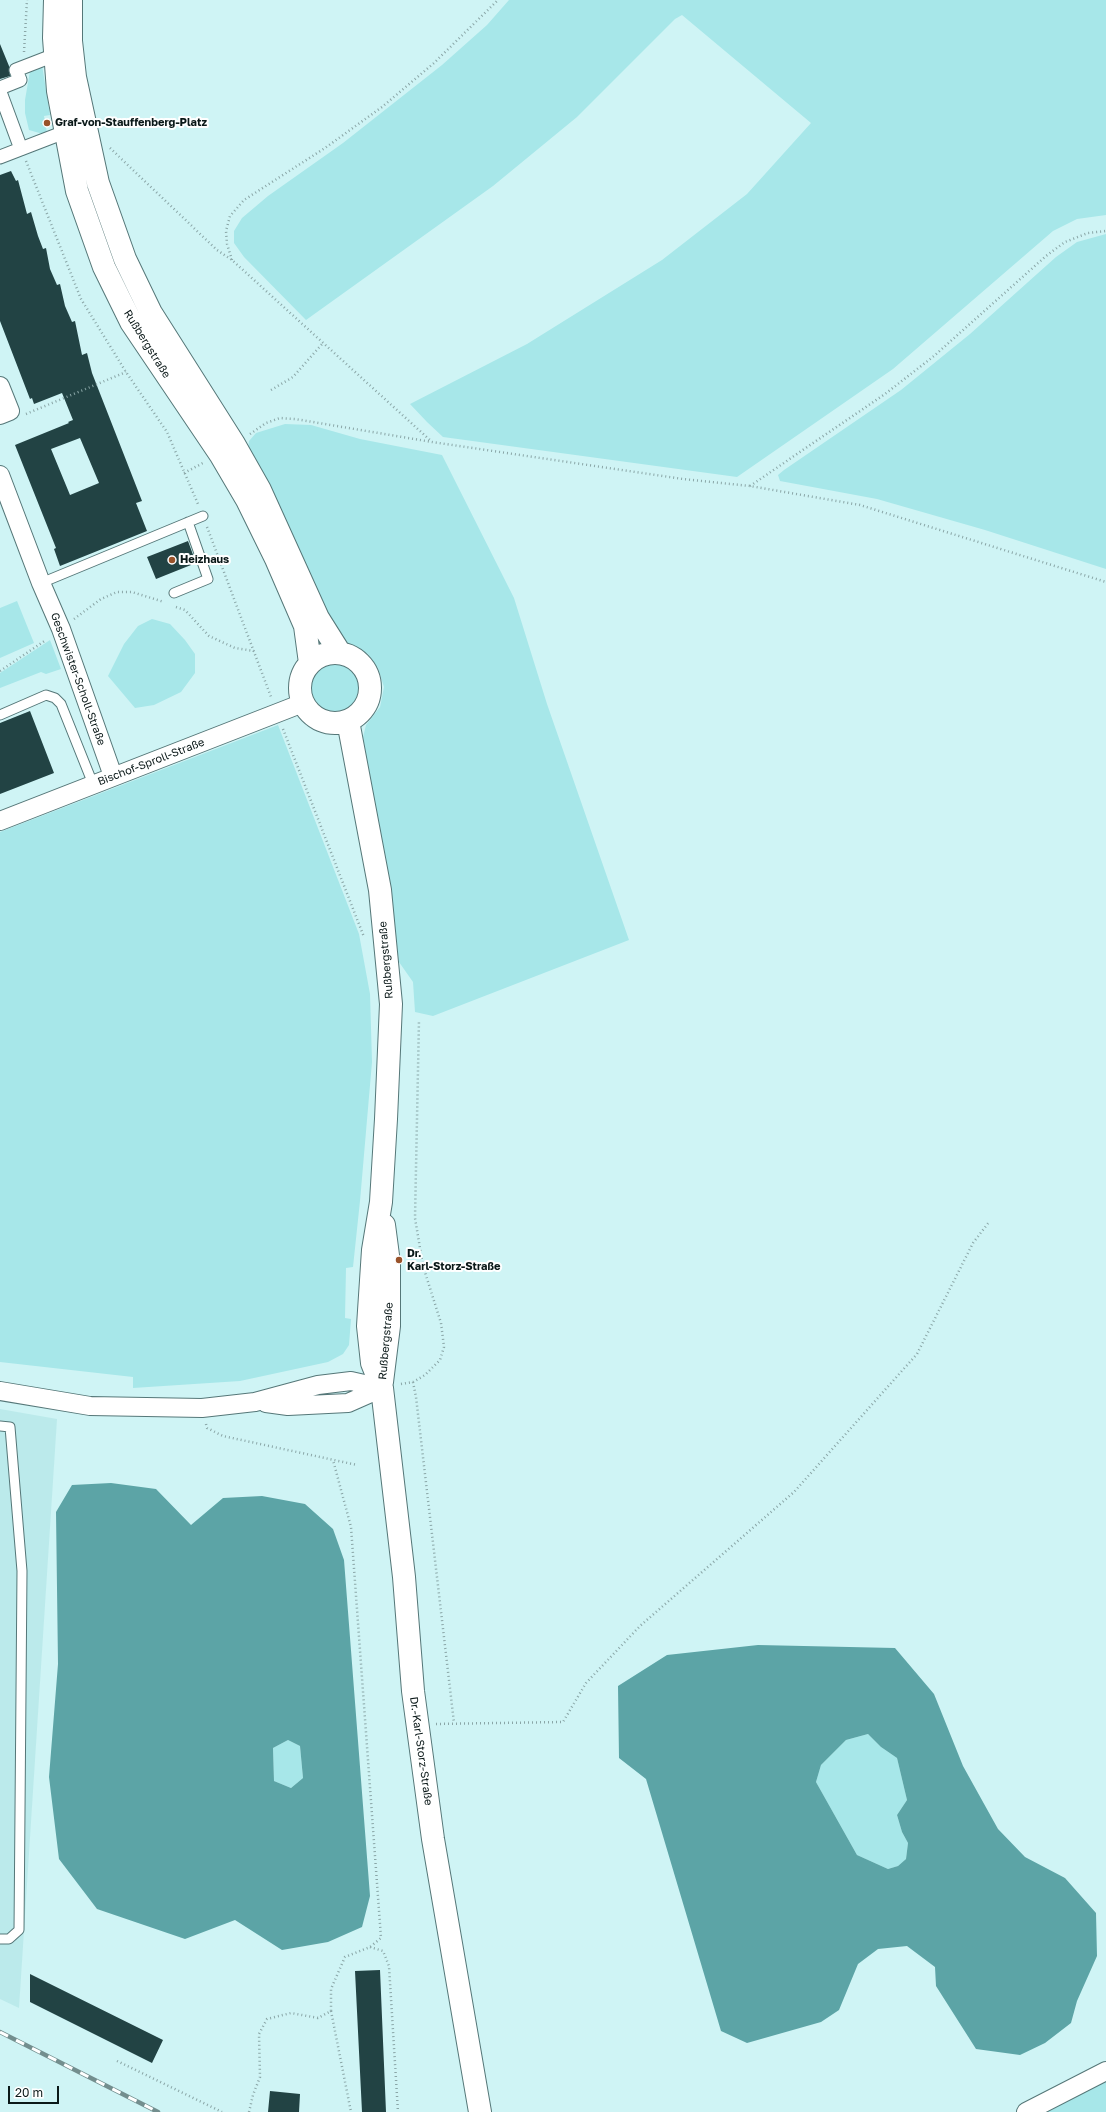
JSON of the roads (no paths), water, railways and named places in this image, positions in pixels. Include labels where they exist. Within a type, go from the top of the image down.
[{"type":"street","name":"Rußbergstraße","points":[[55,0],[54,38],[58,91],[77,191],[104,267],[131,322],[227,449],[247,500],[276,558],[305,626],[310,663]]},
{"type":"street","name":"Rußbergstraße","points":[[71,0],[71,41],[75,77],[98,183],[125,259],[151,313],[227,449],[287,546],[318,618],[340,653]]},
{"type":"street","points":[[0,88],[20,80],[16,70],[47,58]]},
{"type":"street","points":[[0,92],[21,149]]},
{"type":"street","points":[[0,157],[57,135]]},
{"type":"street","points":[[0,386],[5,413]]},
{"type":"street","name":"Geschwister-Scholl-Straße","points":[[0,474],[41,583],[61,629],[113,776]]},
{"type":"street","points":[[329,653],[340,653],[359,662],[367,674],[370,689],[368,700],[364,709],[348,721],[335,724],[322,721],[314,717],[303,703],[300,693],[300,682],[303,672],[310,663],[329,653]]},
{"type":"street","name":"Bischof-Sproll-Straße","points":[[0,821],[303,703]]},
{"type":"street","name":"Rußbergstraße","points":[[348,721],[380,890],[391,1004],[386,1119],[380,1202],[373,1250],[368,1326],[372,1363],[392,1386]]},
{"type":"street","points":[[0,1391],[90,1406],[202,1408],[255,1402],[318,1385],[351,1381],[392,1386]]},
{"type":"street","name":"Dr.-Karl-Storz-Straße","points":[[392,1386],[413,1691],[433,1838],[480,2112]]},
{"type":"street","points":[[1026,2112],[1106,2071]]},
{"type":"lane","points":[[41,583],[203,516]]},
{"type":"lane","points":[[174,593],[208,579],[188,522]]},
{"type":"lane","points":[[0,715],[46,695],[55,698],[61,704],[93,784]]},
{"type":"lane","points":[[0,1426],[10,1427],[22,1571],[19,1930],[9,1939],[0,1939]]},
{"type":"railway","points":[[0,2032],[158,2112]]},
{"type":"place","name":"Graf-von-Stauffenberg-Platz","points":[[47,123]]},
{"type":"place","name":"Heizhaus","points":[[172,560]]},
{"type":"place","name":"Dr. Karl-Storz-Straße","points":[[399,1260]]}]
